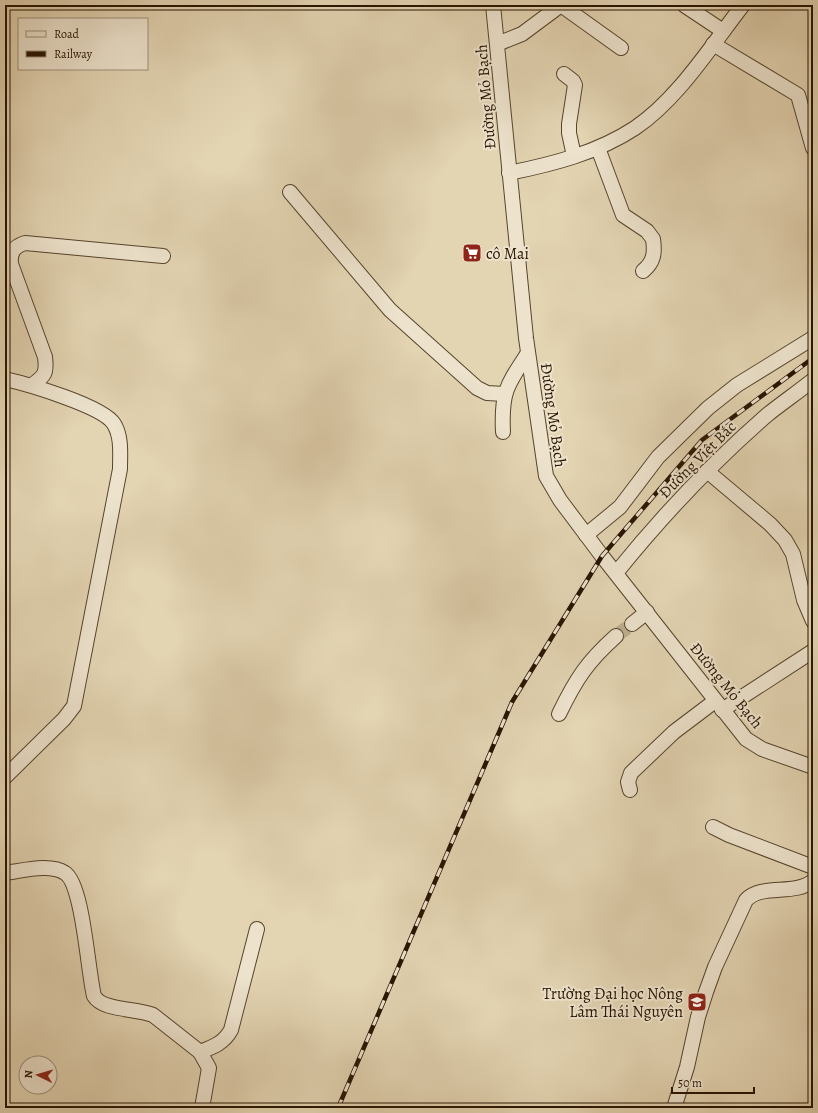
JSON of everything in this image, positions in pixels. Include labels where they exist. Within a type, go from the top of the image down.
[{"type":"street","name":"Đường Mỏ Bạch","points":[[493,5],[528,353],[546,476],[560,500],[746,739],[753,744],[813,767]]},
{"type":"street","points":[[497,44],[522,34],[561,5],[621,48]]},
{"type":"street","points":[[684,5],[723,31]]},
{"type":"street","points":[[509,173],[544,166],[598,148],[636,128],[662,105],[684,81],[743,5]]},
{"type":"street","points":[[713,44],[798,95],[813,148]]},
{"type":"street","points":[[564,74],[573,81],[575,85],[569,124],[569,133],[574,156]]},
{"type":"street","points":[[598,148],[623,215],[647,231],[653,239],[653,260],[643,271]]},
{"type":"street","points":[[290,192],[390,310],[477,388],[487,393],[504,394]]},
{"type":"street","points":[[32,386],[43,378],[47,368],[45,357],[11,264],[8,250],[25,243],[164,256]]},
{"type":"street","points":[[586,534],[620,507],[658,457],[708,408],[737,385],[813,338]]},
{"type":"street","points":[[503,432],[502,411],[504,394],[508,384],[528,353]]},
{"type":"street","points":[[5,379],[32,386],[99,412],[113,423],[119,436],[120,469],[74,706],[64,719],[5,777]]},
{"type":"street","name":"Đường Việt Bắc","points":[[616,573],[672,507],[707,471],[768,414],[813,380]]},
{"type":"street","points":[[707,471],[770,524],[784,540],[793,554],[804,600],[813,621]]},
{"type":"street","points":[[632,624],[647,612]]},
{"type":"street","points":[[559,714],[575,681],[585,666],[596,653],[616,636]]},
{"type":"street","points":[[630,790],[628,782],[631,773],[674,732],[813,651]]},
{"type":"street","points":[[713,827],[813,867]]},
{"type":"street","points":[[5,873],[29,869],[45,869],[58,870],[68,875],[72,881],[81,917],[92,989],[96,1001],[109,1006],[145,1012],[152,1015],[200,1052],[209,1068],[202,1108]]},
{"type":"street","points":[[674,1108],[687,1067],[698,1017],[706,992],[715,967],[746,900],[753,894],[804,887],[813,881]]},
{"type":"street","points":[[200,1052],[219,1044],[227,1038],[231,1030],[257,929]]},
{"type":"tunnel","points":[[616,636],[632,624]]},
{"type":"railway","points":[[338,1108],[512,702],[602,556],[702,440],[813,358]]},
{"type":"place","name":"cô Mai","points":[[472,253]]},
{"type":"place","name":"Trường Đại học Nông Lâm Thái Nguyên","points":[[697,1002]]}]
